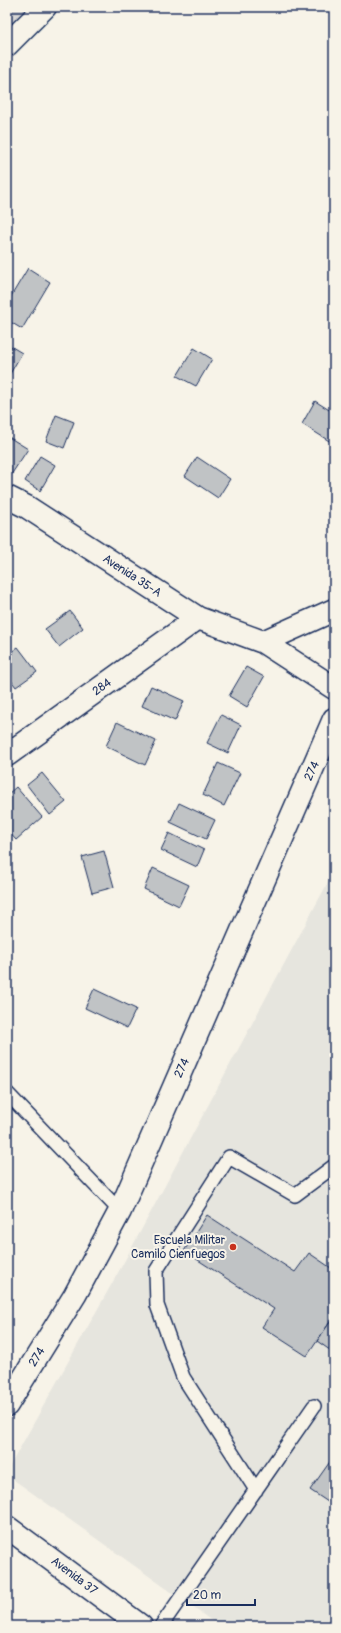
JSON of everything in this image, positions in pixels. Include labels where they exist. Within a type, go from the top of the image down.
[{"type":"main road","points":[[7,45],[45,7]]},
{"type":"main road","name":"Avenida 35-A","points":[[7,497],[27,507],[198,618],[263,642],[334,688]]},
{"type":"main road","points":[[263,642],[334,610]]},
{"type":"main road","name":"284","points":[[7,755],[198,618]]},
{"type":"main road","name":"274","points":[[7,1405],[75,1295],[120,1211],[334,719]]},
{"type":"main road","name":"Avenida 37","points":[[7,1527],[141,1626]]},
{"type":"lane","points":[[7,1092],[120,1211]]},
{"type":"lane","points":[[256,1490],[183,1377],[157,1305],[156,1271],[229,1157],[295,1194],[334,1166]]},
{"type":"lane","points":[[161,1626],[314,1406]]},
{"type":"shaded area","points":[[7,7],[29,7],[7,29]]},
{"type":"shaded area","name":"Escuela Militar Camilo Cienfuegos","points":[[334,871],[334,1626],[219,1626],[7,1475],[7,1471],[124,1262]]},
{"type":"building","points":[[28,268],[50,282],[22,329],[7,320],[7,303]]},
{"type":"building","points":[[7,344],[22,353],[7,379]]},
{"type":"building","points":[[194,348],[212,359],[196,386],[177,376]]},
{"type":"building","points":[[315,401],[334,413],[334,444],[302,424]]},
{"type":"building","points":[[56,415],[74,422],[64,448],[46,441]]},
{"type":"building","points":[[7,436],[28,449],[7,481]]},
{"type":"building","points":[[40,456],[55,465],[40,491],[25,481]]},
{"type":"building","points":[[197,457],[230,479],[218,498],[185,476]]},
{"type":"building","points":[[70,611],[83,628],[59,647],[45,629]]},
{"type":"building","points":[[18,647],[37,672],[16,687],[7,675],[7,655]]},
{"type":"building","points":[[246,667],[264,677],[247,707],[229,696]]},
{"type":"building","points":[[151,686],[184,701],[175,721],[142,706]]},
{"type":"building","points":[[221,715],[241,725],[228,753],[207,743]]},
{"type":"building","points":[[117,722],[156,741],[145,765],[106,746]]},
{"type":"building","points":[[218,763],[240,773],[224,806],[203,795]]},
{"type":"building","points":[[42,773],[66,802],[50,815],[27,785]]},
{"type":"building","points":[[16,787],[42,817],[16,840],[7,830],[7,795]]},
{"type":"building","points":[[179,803],[215,820],[206,839],[170,822]]},
{"type":"building","points":[[169,833],[204,850],[197,867],[161,850]]},
{"type":"building","points":[[104,851],[114,887],[92,893],[82,857]]},
{"type":"building","points":[[153,868],[189,885],[179,906],[144,889]]},
{"type":"building","points":[[94,989],[136,1009],[127,1028],[85,1008]]},
{"type":"building","points":[[207,1215],[295,1272],[309,1253],[334,1270],[334,1316],[307,1356],[262,1327],[274,1309],[184,1251]]},
{"type":"building","points":[[332,1319],[334,1320],[334,1353],[317,1341]]},
{"type":"building","points":[[334,1456],[334,1506],[310,1490]]},
{"type":"place","name":"Escuela Militar Camilo Cienfuegos","points":[[233,1247]]}]
